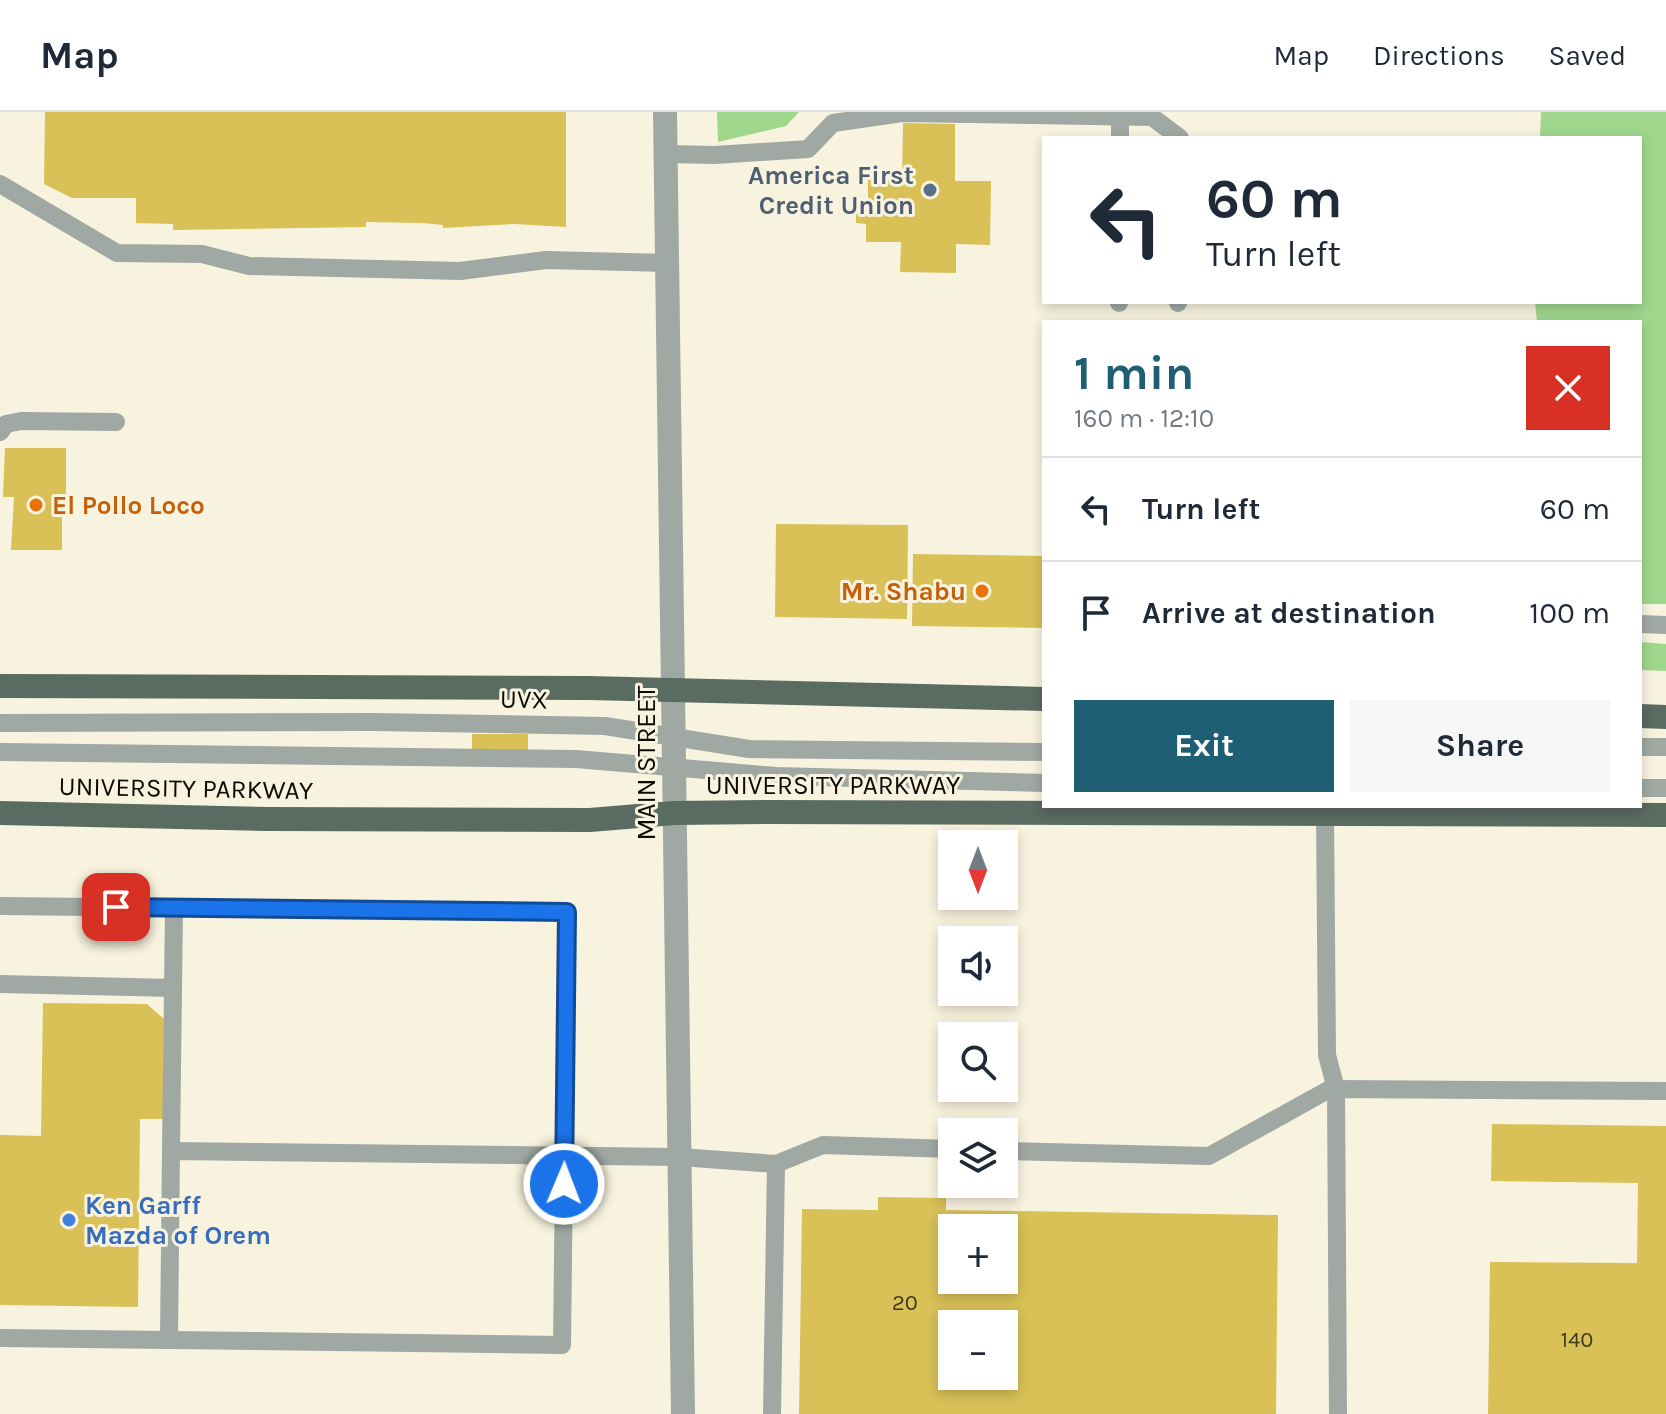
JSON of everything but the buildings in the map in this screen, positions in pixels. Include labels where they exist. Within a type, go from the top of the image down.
[{"type":"main road","points":[[0,686],[588,688],[674,693],[1042,699]]},
{"type":"main road","points":[[1642,716],[1666,717]]},
{"type":"main road","name":"UNIVERSITY PARKWAY","points":[[0,813],[267,819],[590,820],[674,813],[1325,811],[1666,815]]},
{"type":"street","name":"MAIN STREET","points":[[665,112],[683,1414]]},
{"type":"lane","points":[[665,154],[715,155],[808,149],[833,123],[902,113],[1152,117],[1177,136]]},
{"type":"lane","points":[[1120,117],[1120,136]]},
{"type":"lane","points":[[1151,136],[1152,117]]},
{"type":"lane","points":[[0,184],[117,253],[202,254],[249,266],[460,271],[546,260],[667,263]]},
{"type":"lane","points":[[0,432],[6,424],[21,421],[116,422]]},
{"type":"lane","points":[[1642,624],[1666,625]]},
{"type":"lane","name":"UVX","points":[[0,723],[373,722],[605,726],[749,749],[1042,752]]},
{"type":"lane","points":[[1642,747],[1666,747]]},
{"type":"lane","points":[[0,752],[576,759],[776,776],[1042,783]]},
{"type":"lane","points":[[1642,788],[1666,788]]},
{"type":"lane","points":[[1325,811],[1327,1055],[1336,1089],[1338,1414]]},
{"type":"lane","points":[[0,906],[567,912],[562,1345],[0,1338]]},
{"type":"lane","points":[[169,1340],[174,908]]},
{"type":"lane","points":[[0,984],[173,988]]},
{"type":"lane","points":[[1018,1151],[1209,1156],[1328,1090],[1336,1089],[1666,1091]]},
{"type":"lane","points":[[171,1151],[680,1157],[776,1164],[823,1145],[938,1149]]},
{"type":"lane","points":[[772,1414],[776,1164]]},
{"type":"green space","points":[[717,112],[799,112],[786,126],[718,142]]},
{"type":"green space","points":[[1541,112],[1666,112],[1666,604],[1642,604],[1642,320],[1537,320],[1535,304],[1642,304],[1642,136],[1540,136]]},
{"type":"green space","points":[[1642,642],[1666,644],[1666,671],[1642,670]]},
{"type":"place","name":"America First Credit Union","points":[[930,190]]},
{"type":"place","name":"El Pollo Loco","points":[[36,505]]},
{"type":"place","name":"Mr. Shabu","points":[[982,591]]},
{"type":"place","name":"Ken Garff Mazda of Orem","points":[[69,1220]]},
{"type":"route","points":[[116,907],[567,912],[564,1184]]}]
